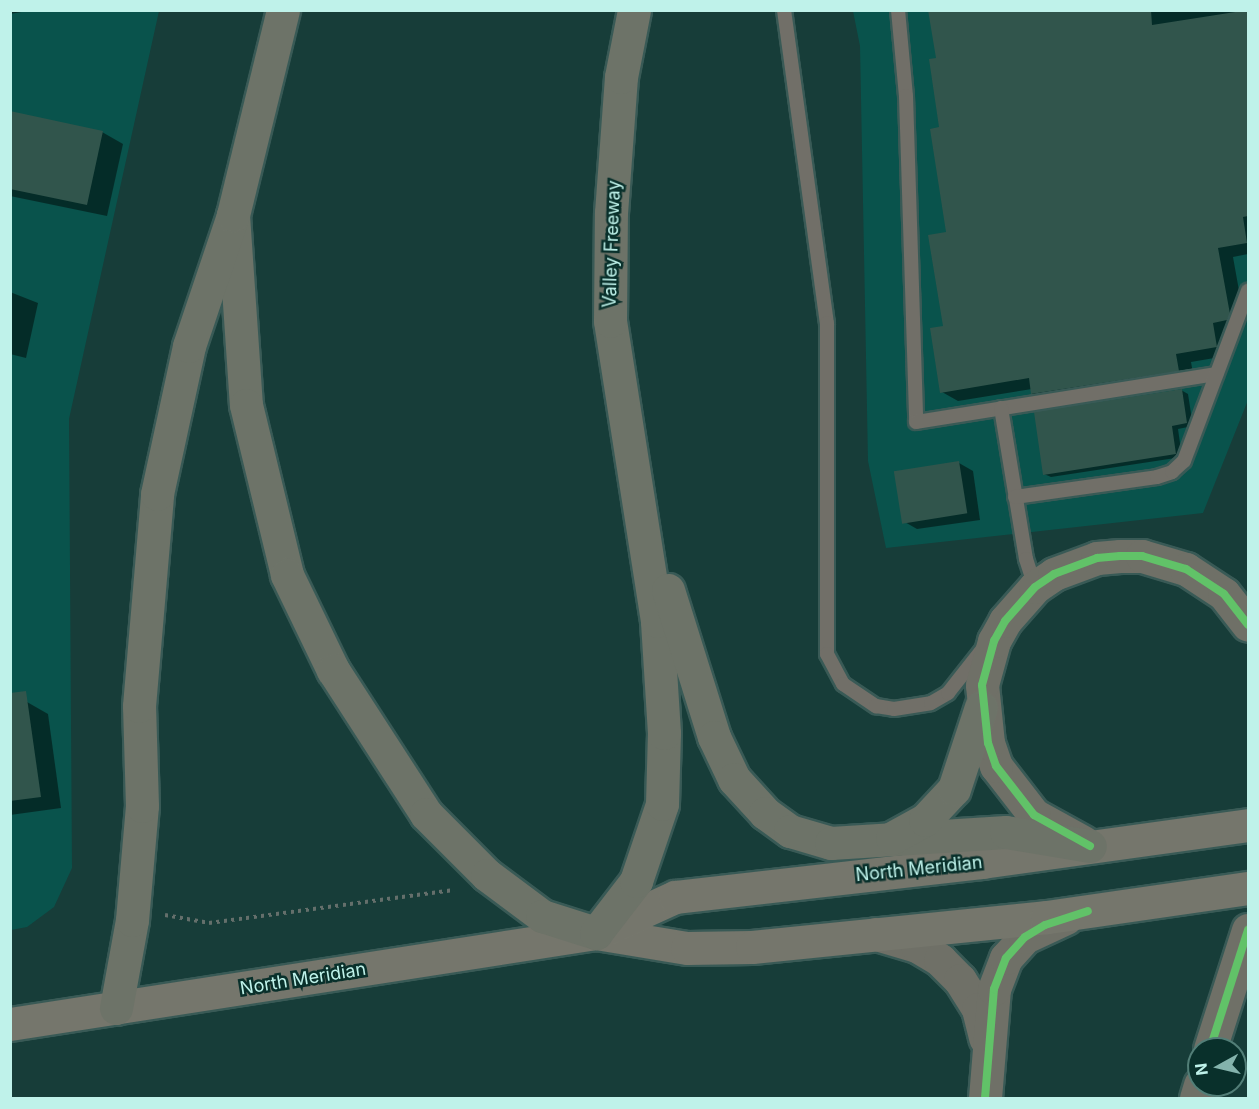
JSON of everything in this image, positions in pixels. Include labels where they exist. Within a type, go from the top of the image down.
[{"type":"highway","points":[[116,1008],[132,920],[142,806],[139,706],[157,494],[189,346],[233,215],[283,10]]},
{"type":"highway","name":"Valley Freeway","points":[[634,10],[621,77],[611,213],[610,321],[635,476]]},
{"type":"highway","points":[[233,215],[246,405],[287,575],[333,670],[426,814],[487,875],[542,916],[596,933],[636,881],[662,804],[664,733],[657,621],[635,476]]},
{"type":"highway","points":[[635,476],[701,699],[734,779],[765,813],[790,831],[831,843],[1006,832],[1101,845]]},
{"type":"highway","points":[[888,840],[925,820],[943,804],[967,760],[981,708]]},
{"type":"main road","name":"North Meridian","points":[[10,1024],[596,933],[675,897],[982,862],[1248,825]]},
{"type":"main road","name":"North Meridian","points":[[596,933],[687,948],[753,947],[1088,911],[1248,888]]},
{"type":"street","points":[[1101,845],[1034,815],[1012,789],[993,759],[981,708],[987,662],[1005,621],[1035,587],[1054,574],[1097,558],[1142,556],[1186,569],[1206,580],[1224,594],[1248,625]]},
{"type":"street","points":[[986,1086],[994,989],[1006,958],[1025,937],[1045,925],[1088,911]]},
{"type":"street","points":[[1214,1037],[1248,930]]},
{"type":"street","points":[[876,934],[917,946],[940,960],[960,980],[978,1010],[986,1086]]},
{"type":"lane","points":[[784,10],[827,323],[827,654],[843,684],[860,696],[894,709],[931,703],[948,693],[1005,621]]},
{"type":"lane","points":[[898,10],[906,96],[916,422],[1216,374]]},
{"type":"lane","points":[[1015,497],[1157,477],[1172,472],[1184,461],[1248,291]]},
{"type":"lane","points":[[1001,408],[1015,497],[1035,587]]},
{"type":"path","points":[[165,915],[209,923],[466,888]]},
{"type":"shaded area","points":[[11,11],[159,11],[69,419],[72,868],[54,907],[27,927],[11,930]]},
{"type":"shaded area","points":[[853,11],[1248,11],[1248,400],[1203,513],[886,548],[868,461],[860,46]]},
{"type":"building","points":[[928,10],[1151,10],[1152,25],[1248,10],[1248,216],[1243,217],[1247,243],[1218,248],[1230,314],[1227,320],[1213,323],[1217,347],[1176,354],[1179,371],[1031,394],[1029,378],[940,393],[930,328],[943,326],[928,235],[946,232],[930,129],[939,127],[929,59],[936,58]]},
{"type":"building","points":[[10,111],[103,131],[87,205],[10,189]]},
{"type":"building","points":[[1182,389],[1187,423],[1172,426],[1176,454],[1043,475],[1034,412]]},
{"type":"building","points":[[959,461],[967,513],[902,524],[894,471]]},
{"type":"building","points":[[26,691],[41,797],[10,801],[10,693]]},
{"type":"cycle path","points":[[1090,846],[1034,815],[996,766],[988,743],[982,685],[994,641],[1005,621],[1035,587],[1054,574],[1097,558],[1142,556],[1186,569],[1224,594],[1248,625]]},
{"type":"cycle path","points":[[985,1098],[994,989],[1006,958],[1025,937],[1045,925],[1088,911]]},
{"type":"cycle path","points":[[1214,1037],[1248,930]]}]
